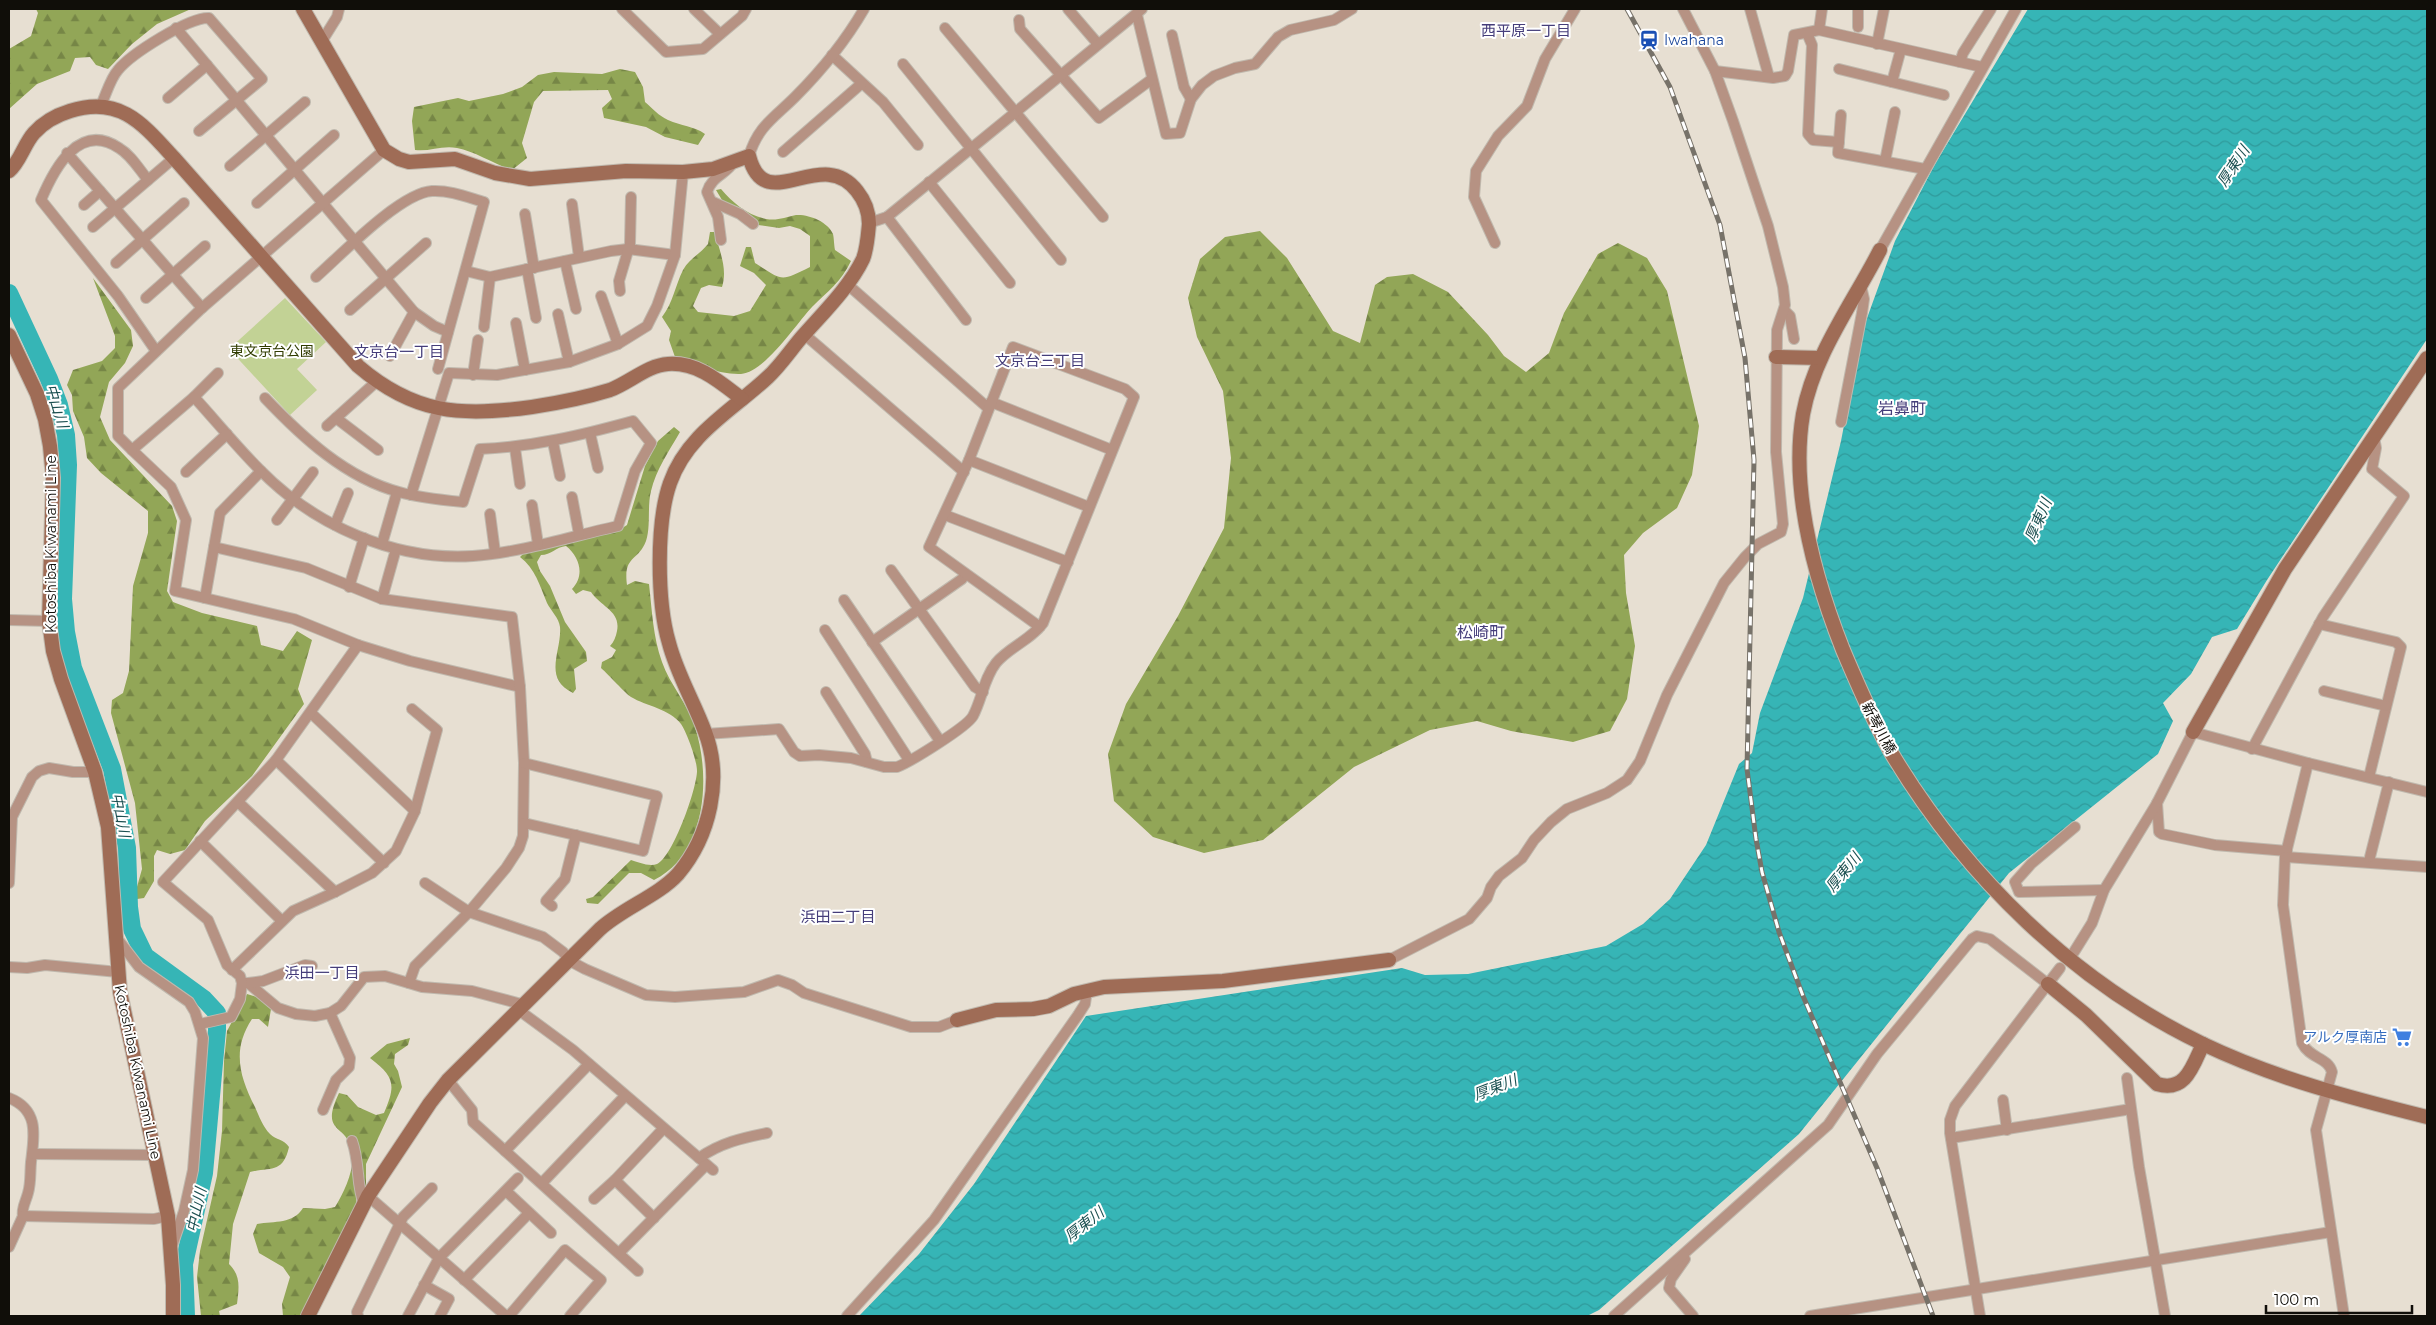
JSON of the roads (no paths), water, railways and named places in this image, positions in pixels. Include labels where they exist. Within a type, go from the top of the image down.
[{"type":"street","points":[[303,9],[384,150],[399,159],[409,162],[456,159],[495,173],[530,179],[626,171],[683,172],[713,169],[749,156]]},
{"type":"street","points":[[322,41],[337,17],[339,9]]},
{"type":"street","points":[[622,9],[666,52],[703,49],[742,16],[746,9]]},
{"type":"street","points":[[694,9],[720,34]]},
{"type":"street","points":[[308,1316],[366,1200],[430,1103],[448,1080],[610,920],[668,884],[692,854],[705,827],[712,800],[712,761],[706,734],[672,655],[664,620],[660,540],[662,513],[676,468],[686,452],[713,422],[770,376],[847,284],[864,256],[869,223],[865,202],[853,186],[844,180],[824,174],[815,174],[780,184],[771,184],[755,173],[749,156],[759,131],[795,97],[832,55],[864,9]]},
{"type":"street","points":[[1068,9],[1098,44]]},
{"type":"street","points":[[869,223],[887,216],[1140,12],[1152,78],[1166,134],[1180,134],[1191,98],[1202,85],[1214,76],[1234,68],[1255,64],[1278,36],[1290,30],[1334,20],[1352,9]]},
{"type":"street","points":[[1495,243],[1474,197],[1476,171],[1498,136],[1527,106],[1545,59],[1575,9]]},
{"type":"street","points":[[425,883],[468,912],[543,937],[570,961],[628,989],[646,995],[675,997],[744,992],[778,980],[792,985],[804,994],[911,1027],[939,1027],[996,1010],[1033,1009],[1049,1006],[1074,994],[1104,987],[1231,980],[1389,960],[1469,919],[1486,898],[1499,876],[1522,858],[1534,840],[1551,822],[1567,809],[1618,787],[1635,771],[1667,694],[1724,583],[1758,544],[1772,535],[1781,532],[1783,524],[1776,452],[1776,357],[1777,330],[1785,305],[1783,287],[1768,226],[1715,71],[1683,9]]},
{"type":"street","points":[[1750,9],[1769,77]]},
{"type":"street","points":[[1819,30],[1822,9]]},
{"type":"street","points":[[1858,9],[1858,28]]},
{"type":"street","points":[[1877,44],[1884,9]]},
{"type":"street","points":[[1960,62],[1963,53],[1991,9]]},
{"type":"street","points":[[1880,250],[2016,9]]},
{"type":"street","points":[[101,105],[118,70],[161,37],[176,28],[201,17],[209,18],[262,79],[199,132]]},
{"type":"street","points":[[1019,20],[1020,29],[1099,118],[1152,78]]},
{"type":"street","points":[[176,28],[414,312],[434,326],[448,332]]},
{"type":"street","points":[[944,28],[1103,217]]},
{"type":"street","points":[[1715,71],[1778,78],[1785,76],[1788,71],[1794,35],[1819,30],[1982,67]]},
{"type":"street","points":[[1808,32],[1812,45],[1808,134],[1813,140],[1839,142]]},
{"type":"street","points":[[1172,35],[1184,88],[1191,98]]},
{"type":"street","points":[[1892,82],[1901,49]]},
{"type":"street","points":[[832,55],[861,84],[870,89],[883,102],[918,145]]},
{"type":"street","points":[[903,64],[1061,260]]},
{"type":"street","points":[[168,98],[207,65]]},
{"type":"street","points":[[1839,69],[1944,95]]},
{"type":"street","points":[[783,152],[861,84]]},
{"type":"street","points":[[230,166],[305,102]]},
{"type":"street","points":[[9,172],[34,132],[62,113],[101,105],[121,111],[144,125],[344,352],[376,382],[408,399],[437,408],[483,413],[544,405],[611,389],[657,366],[667,364],[686,366],[708,374],[742,399]]},
{"type":"street","points":[[1885,161],[1895,112]]},
{"type":"street","points":[[1841,115],[1838,153],[1925,169]]},
{"type":"street","points":[[257,203],[334,135]]},
{"type":"street","points":[[148,180],[125,152],[111,144],[86,141],[67,153],[42,200],[118,296],[156,350]]},
{"type":"street","points":[[384,150],[202,308],[118,388],[118,436],[171,487],[186,520],[175,591],[294,619],[358,644],[427,666],[520,688]]},
{"type":"street","points":[[67,153],[202,308]]},
{"type":"street","points":[[93,227],[174,158]]},
{"type":"street","points":[[721,240],[721,226],[713,202],[707,192],[709,184],[714,178],[725,172],[735,160]]},
{"type":"street","points":[[411,495],[449,373],[497,376],[569,362],[618,344],[647,326],[657,306],[675,255],[683,172]]},
{"type":"street","points":[[929,182],[1010,283]]},
{"type":"street","points":[[316,277],[355,242],[412,197],[432,191],[451,192],[484,202],[438,369]]},
{"type":"street","points":[[84,205],[100,192]]},
{"type":"street","points":[[620,291],[619,281],[628,250],[631,197]]},
{"type":"street","points":[[713,202],[740,214],[753,224]]},
{"type":"street","points":[[116,263],[184,203]]},
{"type":"street","points":[[572,204],[579,258]]},
{"type":"street","points":[[525,214],[536,318]]},
{"type":"street","points":[[887,216],[966,320]]},
{"type":"street","points":[[350,310],[426,243]]},
{"type":"street","points":[[146,298],[205,246]]},
{"type":"street","points":[[466,271],[490,277],[579,258],[628,250],[675,255]]},
{"type":"street","name":"新琴川橋","points":[[1880,250],[1862,286],[1820,358],[1804,410],[1799,454],[1802,501],[1818,574],[1836,631],[1864,700],[1884,738],[1936,819],[1971,863],[2004,900],[2057,950],[2089,974],[2154,1017],[2203,1044],[2277,1075],[2427,1117]]},
{"type":"street","points":[[565,261],[576,309]]},
{"type":"street","points":[[484,327],[490,277]]},
{"type":"street","points":[[847,284],[990,405],[1112,450]]},
{"type":"street","points":[[1840,422],[1862,313],[1864,299],[1862,286]]},
{"type":"street","points":[[601,296],[618,344]]},
{"type":"street","points":[[1784,310],[1790,316],[1794,339]]},
{"type":"street","points":[[390,356],[414,312]]},
{"type":"street","points":[[558,314],[569,362]]},
{"type":"street","points":[[516,323],[525,370]]},
{"type":"street","points":[[804,334],[964,472]]},
{"type":"street","name":"Kotoshiba Kiwanami Line","points":[[9,335],[37,394],[45,419],[50,446],[53,478],[49,621],[53,651],[61,679],[95,772],[108,827],[118,972],[125,1024],[168,1216],[173,1316]]},
{"type":"street","points":[[473,375],[478,340]]},
{"type":"street","points":[[706,734],[779,729],[794,752],[800,756],[819,755],[867,762],[884,767],[897,767],[969,724],[997,662],[1040,627],[1134,397],[1124,389],[1013,346],[969,460],[929,548],[1040,627]]},
{"type":"street","points":[[1776,357],[1820,358]]},
{"type":"street","points":[[2074,952],[2092,923],[2104,890],[2157,803],[2193,732],[2285,569],[2427,358]]},
{"type":"street","points":[[132,450],[194,397],[218,373]]},
{"type":"street","points":[[327,426],[376,382]]},
{"type":"street","points":[[194,397],[261,471],[294,498],[335,525],[364,538],[396,549],[432,555],[473,556],[618,526],[635,471],[651,443],[633,421],[552,442],[515,448],[480,449],[463,502],[397,492],[371,482],[344,467],[291,425],[265,398]]},
{"type":"street","points":[[336,418],[378,450]]},
{"type":"street","points":[[590,433],[598,468]]},
{"type":"street","points":[[186,472],[227,434]]},
{"type":"street","points":[[2252,749],[2319,624],[2404,496],[2372,469],[2376,448],[2374,437]]},
{"type":"street","points":[[552,442],[560,476]]},
{"type":"street","points":[[515,448],[520,484]]},
{"type":"street","points":[[969,460],[1089,507]]},
{"type":"street","points":[[205,598],[220,513],[261,471]]},
{"type":"street","points":[[277,520],[313,472]]},
{"type":"street","points":[[382,544],[397,492]]},
{"type":"street","points":[[335,525],[348,493]]},
{"type":"street","points":[[572,497],[579,534]]},
{"type":"street","points":[[532,505],[538,544]]},
{"type":"street","points":[[490,514],[495,552]]},
{"type":"street","points":[[945,515],[1068,562]]},
{"type":"street","points":[[350,587],[364,538]]},
{"type":"street","points":[[214,547],[306,568],[382,599],[512,617],[520,688],[524,763],[523,836],[513,858],[468,912],[415,966],[409,983]]},
{"type":"street","points":[[382,599],[396,549]]},
{"type":"street","points":[[891,570],[976,687],[983,692]]},
{"type":"street","points":[[872,642],[962,580],[965,574]]},
{"type":"street","points":[[844,600],[940,741]]},
{"type":"street","points":[[9,620],[49,621]]},
{"type":"street","points":[[2319,624],[2396,642],[2401,647],[2369,777]]},
{"type":"street","points":[[825,630],[909,760]]},
{"type":"street","points":[[358,644],[276,760],[163,882],[208,920],[226,964],[245,983],[269,1002],[286,1011],[305,1015],[330,1014],[341,1006],[367,976],[385,976],[430,988],[472,991],[523,1008],[706,1164]]},
{"type":"street","points":[[2324,691],[2386,706]]},
{"type":"street","points":[[826,692],[865,754],[867,762]]},
{"type":"street","points":[[232,970],[292,911],[372,873],[396,851],[415,812],[437,730],[412,710]]},
{"type":"street","points":[[311,713],[415,812]]},
{"type":"street","points":[[2193,732],[2215,736],[2252,749],[2308,764],[2427,792]]},
{"type":"street","points":[[276,760],[384,863]]},
{"type":"street","points":[[524,763],[657,796],[643,851],[524,823]]},
{"type":"street","points":[[2308,764],[2286,854],[2283,905],[2302,1043],[2310,1055],[2331,1067],[2332,1077],[2316,1130],[2344,1316]]},
{"type":"street","points":[[9,883],[10,817],[25,788],[40,771],[49,768],[73,772],[95,772]]},
{"type":"street","points":[[2370,857],[2389,782]]},
{"type":"street","points":[[238,802],[335,892]]},
{"type":"street","points":[[2157,803],[2159,832],[2162,834],[2215,845],[2286,854],[2427,867]]},
{"type":"street","points":[[2076,827],[2031,864],[2015,882],[2019,892],[2104,890]]},
{"type":"street","points":[[552,906],[546,901],[565,879],[576,835]]},
{"type":"street","points":[[200,841],[281,920]]},
{"type":"street","points":[[114,934],[139,967],[189,1002],[205,1024],[197,1146],[189,1190],[171,1248]]},
{"type":"street","points":[[1614,1316],[1828,1125],[1876,1054],[1972,939],[1984,936],[1990,939],[2048,984],[2086,1015],[2157,1084],[2172,1086],[2186,1078],[2203,1044]]},
{"type":"street","points":[[245,983],[263,981],[306,964],[312,966]]},
{"type":"street","points":[[9,967],[27,968],[45,965],[118,972]]},
{"type":"street","points":[[1980,1316],[1951,1138],[1950,1120],[1955,1106],[2024,1018],[2060,968]]},
{"type":"street","points":[[205,1024],[232,1017],[245,983]]},
{"type":"street","points":[[847,1316],[934,1220],[1078,1016],[1085,1004],[1087,990]]},
{"type":"street","points":[[323,1110],[336,1080],[349,1067],[350,1058],[330,1014]]},
{"type":"street","points":[[505,1151],[589,1064]]},
{"type":"street","points":[[2127,1078],[2139,1167],[2165,1316]]},
{"type":"street","points":[[448,1080],[472,1110],[473,1122],[638,1271]]},
{"type":"street","points":[[542,1183],[626,1096]]},
{"type":"street","points":[[9,1098],[22,1106],[34,1125],[35,1136],[31,1182],[22,1212],[23,1216],[13,1228],[9,1247]]},
{"type":"street","points":[[2003,1100],[2007,1130]]},
{"type":"street","points":[[1951,1138],[2125,1110]]},
{"type":"street","points":[[594,1198],[615,1180],[663,1129]]},
{"type":"street","points":[[619,1252],[706,1164],[710,1150],[736,1139],[766,1133]]},
{"type":"street","points":[[352,1140],[357,1156],[359,1193],[401,1225],[507,1316],[565,1250],[601,1280],[570,1316]]},
{"type":"street","points":[[33,1154],[155,1155]]},
{"type":"street","points":[[408,1316],[439,1258],[518,1178]]},
{"type":"street","points":[[615,1180],[654,1218]]},
{"type":"street","points":[[358,1316],[357,1312],[401,1225],[403,1217],[432,1188]]},
{"type":"street","points":[[506,1191],[551,1233]]},
{"type":"street","points":[[464,1280],[529,1213]]},
{"type":"street","points":[[23,1216],[154,1219],[168,1216]]},
{"type":"street","points":[[1810,1316],[2330,1232]]},
{"type":"street","points":[[1688,1251],[1671,1279],[1669,1288],[1694,1316]]},
{"type":"street","points":[[424,1285],[450,1299],[440,1316]]},
{"type":"water","name":"厚東川","points":[[2028,9],[2427,9],[2427,339],[2267,580],[2237,629],[2212,637],[2191,674],[2163,703],[2173,721],[2158,754],[2009,873],[1799,1134],[1599,1310],[1587,1316],[859,1316],[919,1254],[974,1184],[1086,1016],[1402,968],[1425,975],[1468,974],[1606,946],[1643,924],[1670,899],[1706,845],[1739,764],[1752,753],[1760,713],[1803,598],[1841,441],[1862,332],[1895,241],[1935,164]]},
{"type":"waterway","name":"中山川","points":[[9,293],[49,379],[59,405],[66,435],[68,465],[63,599],[66,632],[73,668],[112,769],[127,848],[129,907],[132,929],[145,956],[204,999],[217,1013],[204,1173],[184,1264],[186,1316]]},
{"type":"railway","points":[[1627,9],[1670,87],[1720,225],[1745,358],[1754,460],[1747,769],[1762,872],[1779,932],[1803,996],[1877,1168],[1933,1316]]},
{"type":"place","name":"Iwahana","points":[[1649,40]]},
{"type":"place","name":"アルク厚南店","points":[[2402,1037]]},
{"type":"district","name":"西平原一丁目","points":[[1526,30]]},
{"type":"district","name":"文京台一丁目","points":[[399,351]]},
{"type":"district","name":"文京台三丁目","points":[[1040,360]]},
{"type":"district","name":"岩鼻町","points":[[1902,408]]},
{"type":"district","name":"松崎町","points":[[1481,632]]},
{"type":"district","name":"浜田二丁目","points":[[838,916]]},
{"type":"district","name":"浜田一丁目","points":[[322,972]]},
{"type":"park label","name":"東文京台公園","points":[[272,351]]}]
